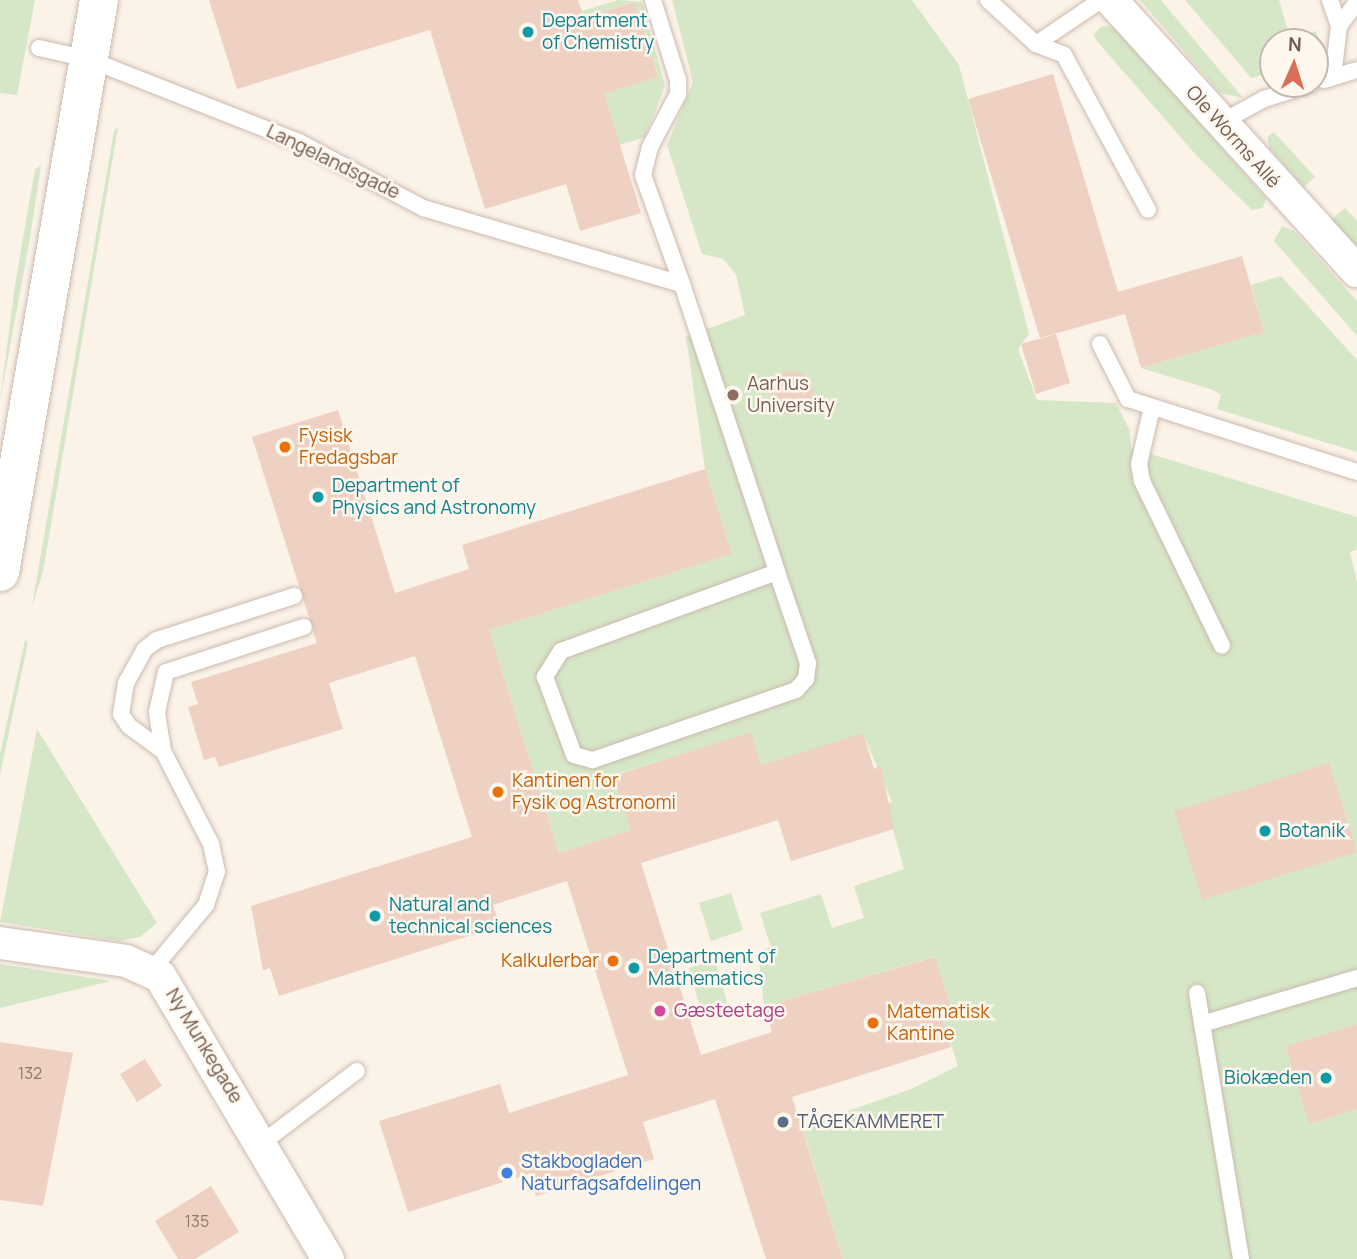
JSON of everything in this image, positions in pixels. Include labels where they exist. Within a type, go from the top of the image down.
[{"type":"street","points":[[0,572],[99,0]]},
{"type":"street","name":"Ole Worms Allé","points":[[1111,0],[1357,271]]},
{"type":"street","name":"Ny Munkegade","points":[[0,943],[126,961],[151,971],[182,1006],[328,1259]]},
{"type":"lane","points":[[653,0],[678,80],[678,94],[650,147],[643,175],[808,663],[806,679],[796,690],[593,760],[574,755],[545,677],[561,651],[777,572]]},
{"type":"lane","points":[[988,0],[1036,44],[1064,55],[1148,210]]},
{"type":"lane","points":[[1036,44],[1101,0]]},
{"type":"lane","points":[[1330,0],[1339,26],[1333,77]]},
{"type":"lane","points":[[1339,26],[1357,2]]},
{"type":"lane","name":"Langelandsgade","points":[[39,48],[88,58],[299,142],[422,208],[682,284]]},
{"type":"lane","points":[[1329,78],[1357,70]]},
{"type":"lane","points":[[1220,123],[1267,98]]},
{"type":"lane","points":[[1100,344],[1128,399],[1357,472]]},
{"type":"lane","points":[[1152,407],[1139,464],[1142,481],[1222,646]]},
{"type":"lane","points":[[163,751],[129,726],[121,714],[125,683],[144,650],[175,633],[294,596]]},
{"type":"lane","points":[[151,971],[206,905],[217,872],[211,844],[163,751],[157,712],[166,672],[304,627]]},
{"type":"lane","points":[[1202,1024],[1357,978]]},
{"type":"lane","points":[[1196,993],[1241,1259]]},
{"type":"lane","points":[[262,1143],[357,1071]]},
{"type":"green space","points":[[0,0],[35,0],[17,95],[0,93]]},
{"type":"green space","points":[[618,0],[642,2],[665,86],[645,137],[560,164],[597,96],[658,77],[635,2],[584,17],[582,11]]},
{"type":"green space","points":[[672,0],[912,0],[959,65],[1029,334],[1018,349],[1037,400],[1116,403],[1130,431],[1131,448],[1357,517],[1357,549],[1350,552],[1357,582],[1357,1024],[1285,1046],[1309,1124],[1357,1109],[1357,1259],[843,1259],[802,1127],[911,1089],[958,1066],[940,1011],[951,1008],[934,957],[764,1006],[758,952],[771,947],[760,913],[821,894],[832,928],[864,918],[854,886],[904,869],[886,804],[892,802],[863,734],[761,765],[751,733],[614,775],[631,830],[559,853],[489,630],[732,554],[705,469],[686,337],[745,315],[736,274],[723,259],[702,254],[667,145],[693,82]]},
{"type":"green space","points":[[1140,0],[1161,0],[1243,98],[1220,93]]},
{"type":"green space","points":[[1185,0],[1279,0],[1287,28],[1259,28],[1259,76],[1251,78]]},
{"type":"green space","points":[[1102,26],[1115,27],[1266,198],[1263,208],[1252,210],[1197,156],[1096,40],[1094,34]]},
{"type":"green space","points":[[118,127],[43,572],[32,606],[114,131]]},
{"type":"green space","points":[[1274,132],[1315,177],[1304,187],[1270,149],[1267,137]]},
{"type":"green space","points":[[41,166],[0,401],[15,285],[35,169]]},
{"type":"green space","points":[[1345,208],[1357,221],[1357,248],[1331,220]]},
{"type":"green space","points":[[1282,226],[1294,231],[1357,301],[1357,336],[1274,241]]},
{"type":"green space","points":[[1281,276],[1357,360],[1357,452],[1217,409],[1221,395],[1213,390],[1141,368],[1264,332],[1251,285]]},
{"type":"green space","points":[[25,640],[28,642],[0,775],[0,754]]},
{"type":"green space","points":[[37,729],[157,923],[140,937],[119,941],[0,922]]},
{"type":"green space","points":[[731,893],[743,930],[711,941],[699,903]]},
{"type":"green space","points":[[715,960],[728,1006],[702,1014],[689,968]]},
{"type":"green space","points":[[0,964],[111,981],[0,1008]]},
{"type":"building","points":[[209,0],[578,0],[584,17],[635,2],[658,77],[604,94],[641,213],[580,231],[566,184],[485,209],[430,30],[237,89]]},
{"type":"building","points":[[1053,74],[1118,292],[1242,256],[1264,332],[1141,368],[1125,314],[1040,338],[968,99]]},
{"type":"building","points":[[1056,334],[1070,383],[1036,394],[1021,344]]},
{"type":"building","points":[[791,371],[807,377],[813,393],[807,409],[791,415],[775,409],[769,393],[775,377]]},
{"type":"building","points":[[338,410],[395,593],[469,569],[462,545],[705,469],[732,554],[489,630],[559,853],[631,830],[613,776],[751,732],[761,765],[863,733],[874,769],[881,766],[894,829],[791,861],[778,820],[641,863],[701,1055],[772,1032],[764,1006],[935,957],[951,1008],[940,1011],[951,1047],[792,1097],[843,1259],[766,1259],[715,1099],[643,1122],[654,1159],[536,1196],[529,1174],[408,1212],[379,1121],[500,1084],[509,1113],[628,1075],[567,881],[493,905],[500,926],[279,996],[270,968],[263,970],[251,906],[472,837],[415,656],[329,683],[343,729],[219,767],[215,757],[204,760],[188,707],[198,704],[191,682],[317,643],[252,437]]},
{"type":"building","name":"Botanik","points":[[1329,763],[1357,852],[1202,900],[1174,811]]},
{"type":"building","name":"Biokæden","points":[[1357,1024],[1357,1109],[1309,1124],[1285,1046]]},
{"type":"building","points":[[0,1042],[73,1053],[43,1206],[0,1200]]},
{"type":"building","points":[[145,1059],[162,1086],[137,1102],[120,1074]]},
{"type":"building","points":[[211,1186],[239,1232],[195,1259],[178,1259],[155,1221]]},
{"type":"place","name":"Department of Chemistry","points":[[528,32]]},
{"type":"place","name":"Aarhus University","points":[[733,395]]},
{"type":"place","name":"Fysisk Fredagsbar","points":[[285,447]]},
{"type":"place","name":"Department of Physics and Astronomy","points":[[318,497]]},
{"type":"place","name":"Kantinen for Fysik og Astronomi","points":[[498,792]]},
{"type":"place","name":"Botanik","points":[[1265,831]]},
{"type":"place","name":"Natural and technical sciences","points":[[375,916]]},
{"type":"place","name":"Kalkulerbar","points":[[613,961]]},
{"type":"place","name":"Department of Mathematics","points":[[634,968]]},
{"type":"place","name":"Gæsteetage","points":[[660,1011]]},
{"type":"place","name":"Matematisk Kantine","points":[[873,1023]]},
{"type":"place","name":"Biokæden","points":[[1326,1078]]},
{"type":"place","name":"TÅGEKAMMERET","points":[[783,1122]]},
{"type":"place","name":"Stakbogladen Naturfagsafdelingen","points":[[507,1173]]}]
